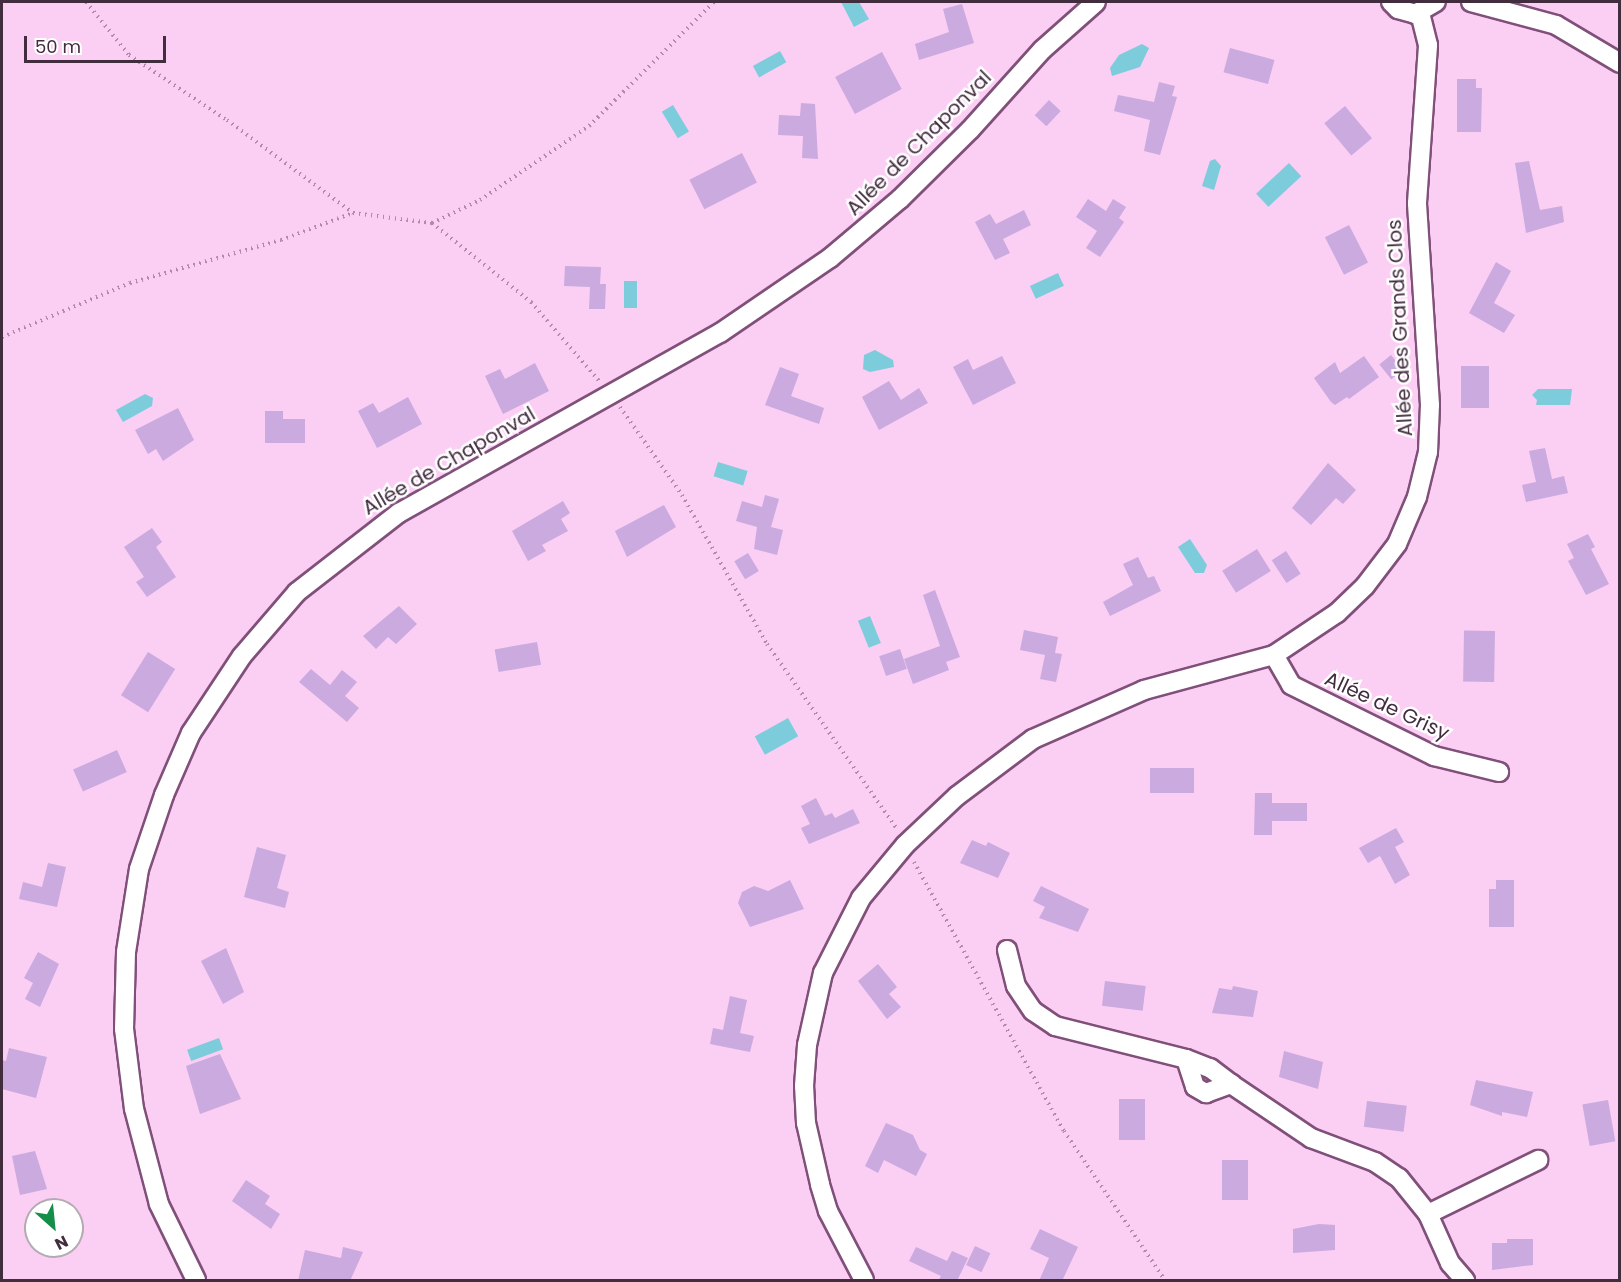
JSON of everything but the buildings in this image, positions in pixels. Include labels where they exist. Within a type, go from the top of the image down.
[{"type":"street","name":"Allée de Chaponval","points":[[196,1281],[159,1204],[134,1109],[124,1029],[126,952],[139,869],[177,762],[202,715],[242,656],[297,592],[399,513],[720,333],[830,258],[900,199],[970,130],[1042,50],[1096,2]]},
{"type":"street","points":[[1391,2],[1406,13],[1420,14],[1436,2]]},
{"type":"street","points":[[1471,2],[1556,25],[1620,63]]},
{"type":"street","name":"Allée des Grands Clos","points":[[864,1281],[828,1211],[815,1164],[804,1086],[807,1045],[824,973],[839,938],[861,898],[905,845],[999,760],[1065,722],[1144,690],[1274,655],[1337,613],[1365,586],[1397,544],[1420,486],[1428,452],[1430,405],[1417,203],[1428,45],[1420,14]]},
{"type":"street","name":"Allée de Grisy","points":[[1274,655],[1291,685],[1434,756],[1499,772]]},
{"type":"street","points":[[1007,950],[1016,986],[1033,1011],[1055,1026],[1084,1035],[1122,1040],[1186,1059],[1195,1087],[1206,1093],[1231,1084],[1311,1138],[1375,1162],[1399,1178],[1428,1214],[1450,1263],[1465,1281]]},
{"type":"street","points":[[1428,1214],[1538,1160]]},
{"type":"path","points":[[86,2],[129,55],[227,120],[353,213]]},
{"type":"path","points":[[432,223],[480,200],[589,126],[714,2]]},
{"type":"path","points":[[2,337],[130,283],[281,240],[353,213],[432,223],[531,302],[610,394],[682,495],[767,644],[897,828],[1064,1131],[1165,1281]]},
{"type":"shaded area","points":[[841,2],[859,2],[869,19],[854,27]]},
{"type":"shaded area","points":[[1142,44],[1149,48],[1140,67],[1112,76],[1110,68],[1119,55]]},
{"type":"shaded area","points":[[780,51],[786,62],[759,77],[753,66]]},
{"type":"shaded area","points":[[673,105],[689,132],[678,138],[662,112]]},
{"type":"shaded area","points":[[1215,159],[1221,166],[1214,190],[1202,186],[1210,161]]},
{"type":"shaded area","points":[[1289,163],[1301,176],[1268,207],[1256,194]]},
{"type":"shaded area","points":[[1058,273],[1064,286],[1036,299],[1030,286]]},
{"type":"shaded area","points":[[624,281],[637,281],[637,308],[624,308]]},
{"type":"shaded area","points":[[875,350],[893,360],[894,367],[870,372],[863,369],[864,355]]},
{"type":"shaded area","points":[[1538,389],[1572,389],[1570,405],[1536,405],[1537,400],[1532,395]]},
{"type":"shaded area","points":[[145,394],[153,398],[152,406],[123,422],[116,410]]},
{"type":"shaded area","points":[[718,462],[748,471],[743,485],[714,476]]},
{"type":"shaded area","points":[[1190,539],[1207,565],[1204,573],[1195,573],[1178,547]]},
{"type":"shaded area","points":[[870,616],[881,643],[869,648],[858,621]]},
{"type":"shaded area","points":[[788,718],[798,736],[765,755],[755,736]]},
{"type":"shaded area","points":[[219,1038],[223,1049],[191,1061],[187,1050]]}]
